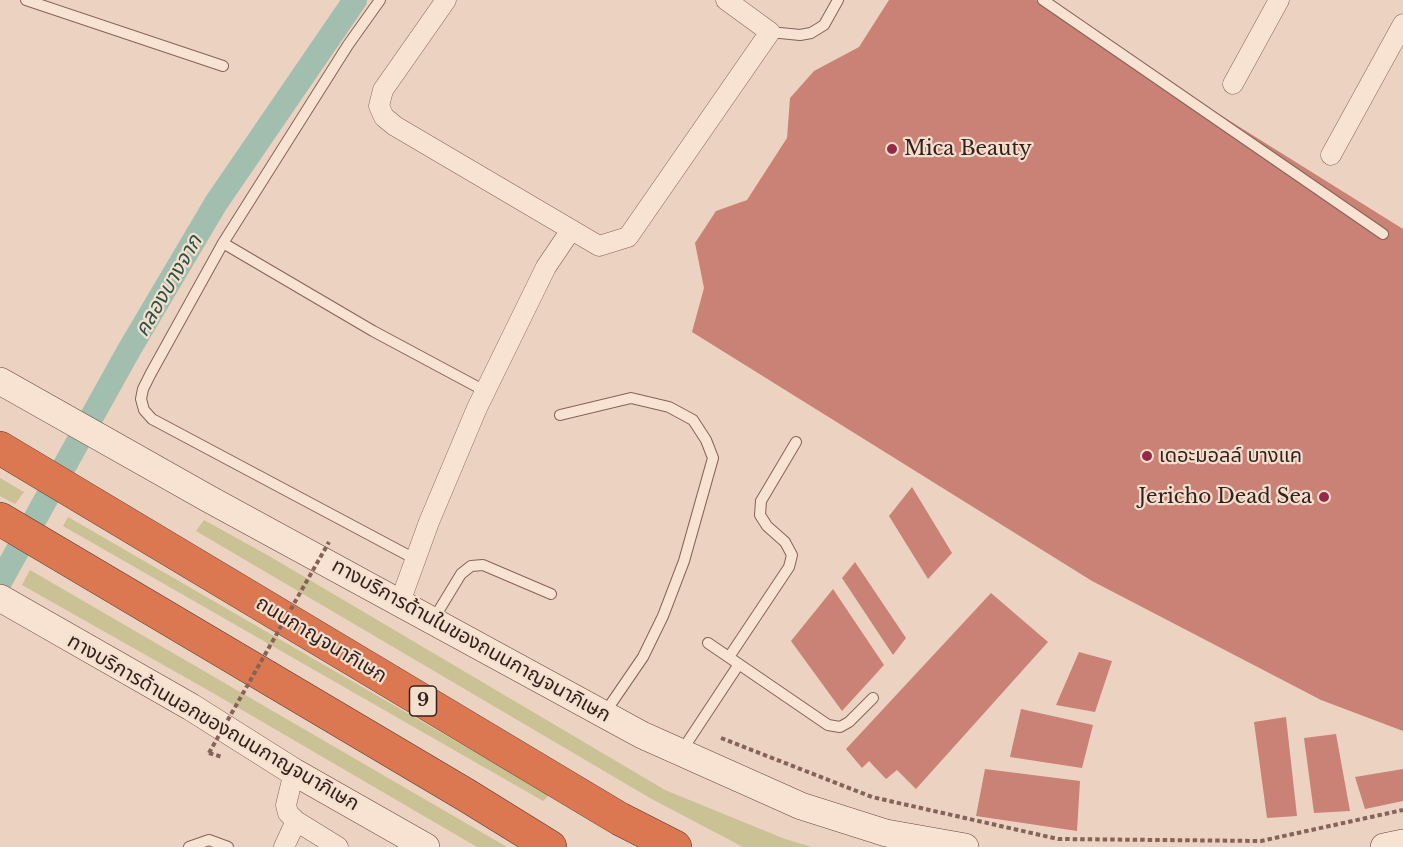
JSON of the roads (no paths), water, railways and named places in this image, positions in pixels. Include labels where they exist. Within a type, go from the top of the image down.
[{"type":"highway","name":"ถนนกาญจนาภิเษก","points":[[0,448],[620,819],[675,847]]},
{"type":"highway","points":[[0,519],[550,847]]},
{"type":"main road","name":"ทางบริการด้านในของถนนกาญจนาภิเษก","points":[[0,381],[209,499],[642,735],[801,806],[886,833],[965,847]]},
{"type":"main road","name":"ทางบริการด้านนอกของถนนกาญจนาภิเษก","points":[[0,598],[191,708],[294,772],[426,847]]},
{"type":"main road","points":[[1384,847],[1403,843]]},
{"type":"street","points":[[446,0],[383,90],[379,106],[384,117],[395,126],[599,246],[628,237],[770,32],[726,0]]},
{"type":"street","points":[[1233,84],[1279,0]]},
{"type":"street","points":[[1331,155],[1403,24]]},
{"type":"street","points":[[400,602],[415,559],[485,391],[546,267],[571,230]]},
{"type":"street","points":[[294,772],[286,805],[288,813],[296,821],[338,847]]},
{"type":"street","points":[[284,847],[296,821]]},
{"type":"lane","points":[[26,0],[223,66]]},
{"type":"lane","points":[[380,0],[348,45],[223,243],[147,381],[141,399],[144,410],[152,419],[415,559]]},
{"type":"lane","points":[[770,32],[800,35],[811,33],[824,25],[838,0]]},
{"type":"lane","points":[[1043,0],[1383,234]]},
{"type":"lane","points":[[223,243],[373,331],[485,391]]},
{"type":"lane","points":[[560,415],[631,398],[669,407],[693,420],[706,440],[713,458],[684,561],[663,616],[643,657],[604,714]]},
{"type":"lane","points":[[729,657],[789,567],[792,555],[784,542],[767,526],[760,515],[761,501],[796,442]]},
{"type":"lane","points":[[433,620],[461,573],[471,566],[483,565],[551,594]]},
{"type":"lane","points":[[708,643],[828,725],[840,727],[849,722],[873,698]]},
{"type":"lane","points":[[681,753],[739,664]]},
{"type":"lane","points":[[189,847],[209,840],[228,847]]},
{"type":"waterway","name":"คลองบางจาก","points":[[0,582],[129,350],[216,203],[355,0]]},
{"type":"place","name":"Mica Beauty","points":[[892,149]]},
{"type":"place","name":"เดอะมอลล์ บางแค","points":[[1147,456]]},
{"type":"place","name":"Jericho Dead Sea","points":[[1324,497]]}]
